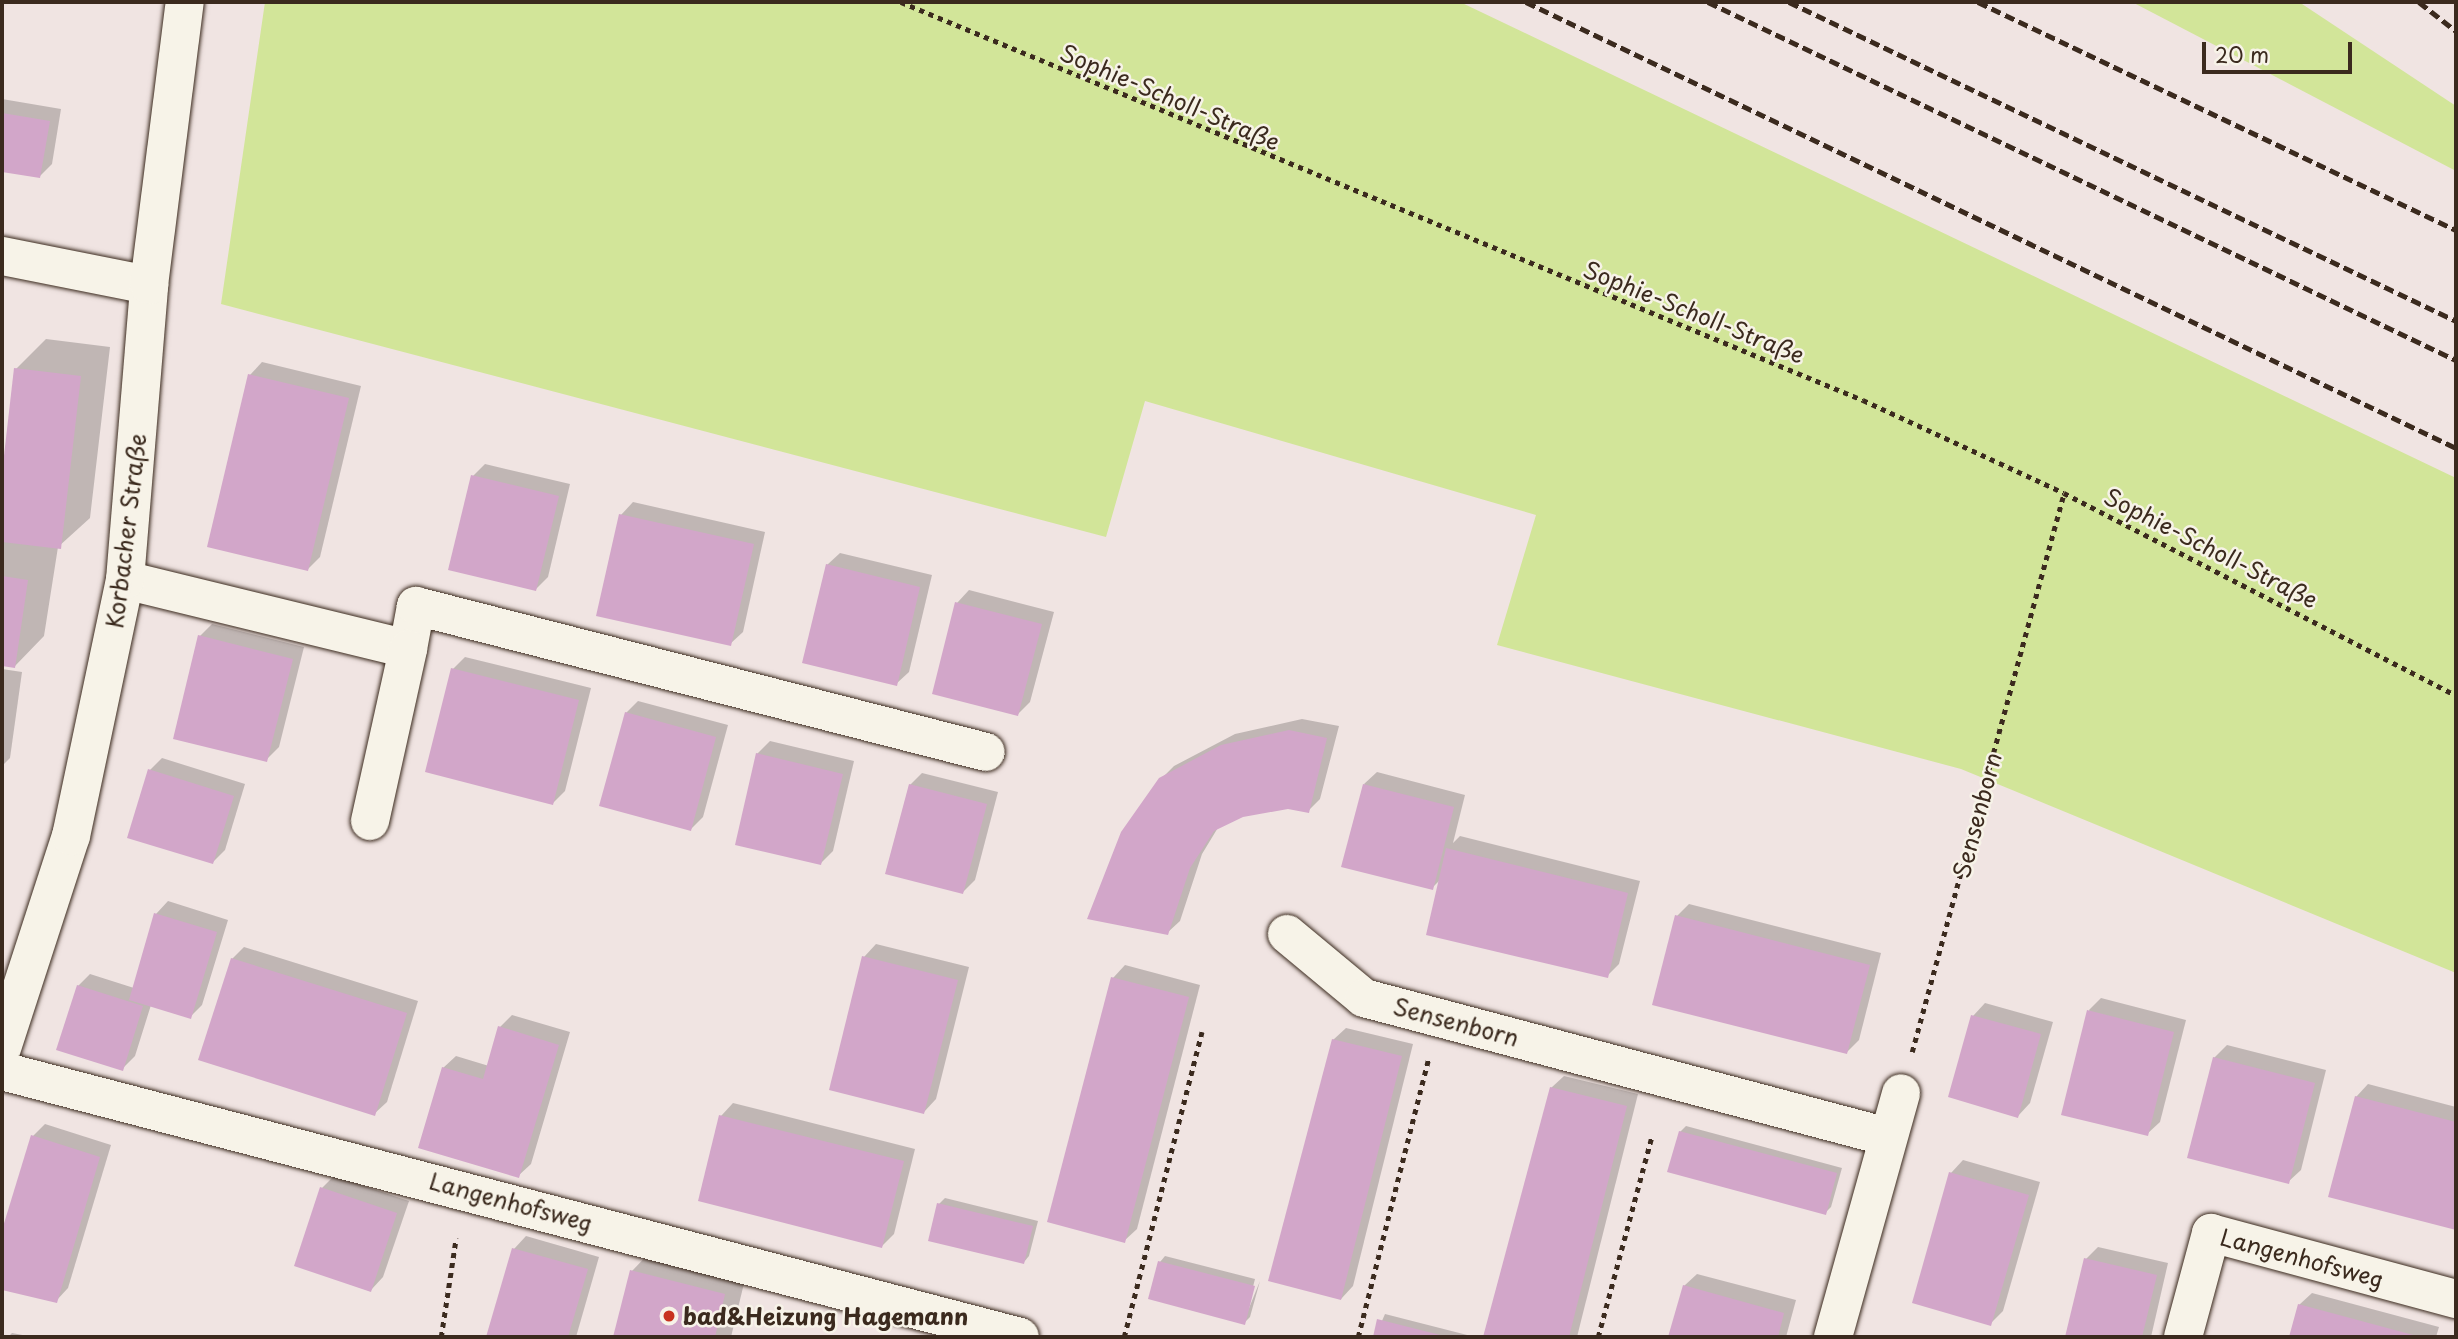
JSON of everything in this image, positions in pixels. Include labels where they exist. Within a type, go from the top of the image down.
[{"type":"street","name":"Korbacher Straße","points":[[2,1048],[71,836],[125,580],[149,285],[185,2]]},
{"type":"street","points":[[2,256],[149,285]]},
{"type":"street","points":[[125,580],[408,649]]},
{"type":"street","points":[[370,821],[416,607],[986,752]]},
{"type":"street","name":"Sensenborn","points":[[1287,934],[1364,998],[1888,1138]]},
{"type":"street","name":"Langenhofsweg","points":[[2,1071],[461,1188],[1020,1337]]},
{"type":"street","points":[[1833,1337],[1901,1093]]},
{"type":"street","name":"Langenhofsweg","points":[[2183,1337],[2211,1233],[2456,1299]]},
{"type":"path","name":"Sophie-Scholl-Straße","points":[[901,2],[1863,400],[2064,493],[2456,695]]},
{"type":"path","name":"Sensenborn","points":[[1901,1093],[2064,493]]},
{"type":"path","points":[[1124,1337],[1202,1032]]},
{"type":"path","points":[[1358,1337],[1428,1058]]},
{"type":"path","points":[[1598,1337],[1652,1135]]},
{"type":"path","points":[[441,1337],[461,1188]]},
{"type":"green space","points":[[265,2],[1460,2],[2456,478],[2456,973],[1961,769],[1497,645],[1536,515],[1145,401],[1106,537],[221,304]]},
{"type":"green space","points":[[2132,2],[2299,2],[2456,106],[2456,171]]},
{"type":"building","points":[[2,113],[50,121],[40,178],[2,172]]},
{"type":"building","points":[[14,368],[81,376],[61,549],[2,542],[2,473]]},
{"type":"building","points":[[248,374],[349,398],[308,571],[207,547]]},
{"type":"building","points":[[471,475],[559,496],[536,591],[448,570]]},
{"type":"building","points":[[619,514],[754,544],[731,646],[596,616]]},
{"type":"building","points":[[826,564],[920,587],[897,686],[802,663]]},
{"type":"building","points":[[2,576],[28,580],[15,668],[2,666]]},
{"type":"building","points":[[955,602],[1042,624],[1018,716],[932,694]]},
{"type":"building","points":[[198,635],[293,659],[267,762],[173,739]]},
{"type":"building","points":[[451,668],[579,700],[553,805],[425,772]]},
{"type":"building","points":[[625,712],[716,737],[691,831],[599,806]]},
{"type":"building","points":[[1289,730],[1327,738],[1309,813],[1288,809],[1243,817],[1214,831],[1190,868],[1168,935],[1087,919],[1121,832],[1159,778],[1221,745]]},
{"type":"building","points":[[756,753],[843,774],[821,865],[735,845]]},
{"type":"building","points":[[148,769],[234,796],[213,864],[127,838]]},
{"type":"building","points":[[909,784],[987,804],[963,894],[885,874]]},
{"type":"building","points":[[1363,784],[1454,807],[1433,890],[1341,867]]},
{"type":"building","points":[[1446,848],[1628,893],[1608,978],[1426,935]]},
{"type":"building","points":[[154,913],[217,932],[191,1019],[129,1000]]},
{"type":"building","points":[[1675,915],[1870,965],[1847,1054],[1652,1005]]},
{"type":"building","points":[[862,956],[958,980],[924,1114],[829,1090]]},
{"type":"building","points":[[231,958],[407,1013],[375,1116],[198,1060]]},
{"type":"building","points":[[1111,977],[1189,997],[1125,1243],[1047,1222]]},
{"type":"building","points":[[77,985],[143,1006],[123,1071],[56,1050]]},
{"type":"building","points":[[2087,1010],[2174,1032],[2148,1136],[2061,1115]]},
{"type":"building","points":[[1971,1015],[2041,1034],[2018,1118],[1948,1097]]},
{"type":"building","points":[[498,1026],[559,1045],[519,1178],[418,1148],[442,1067],[483,1079]]},
{"type":"building","points":[[1332,1039],[1402,1056],[1341,1300],[1268,1281]]},
{"type":"building","points":[[2213,1057],[2315,1083],[2289,1184],[2187,1158]]},
{"type":"building","points":[[1550,1087],[1627,1106],[1569,1337],[1483,1337]]},
{"type":"building","points":[[2355,1096],[2456,1122],[2456,1230],[2328,1197]]},
{"type":"building","points":[[719,1115],[904,1161],[882,1248],[698,1201]]},
{"type":"building","points":[[1679,1131],[1837,1173],[1826,1215],[1667,1172]]},
{"type":"building","points":[[31,1135],[100,1157],[57,1303],[2,1290],[2,1230]]},
{"type":"building","points":[[1949,1172],[2029,1195],[1991,1326],[1912,1303]]},
{"type":"building","points":[[320,1187],[397,1213],[371,1292],[294,1266]]},
{"type":"building","points":[[937,1203],[1033,1226],[1024,1264],[928,1241]]},
{"type":"building","points":[[512,1248],[588,1269],[568,1337],[486,1337]]},
{"type":"building","points":[[2084,1258],[2157,1275],[2142,1337],[2065,1337]]},
{"type":"building","points":[[1158,1261],[1255,1286],[1245,1325],[1148,1299]]},
{"type":"building","name":"bad&Heizung Hagemann","points":[[630,1270],[725,1294],[715,1337],[613,1337]]},
{"type":"building","points":[[1683,1285],[1784,1313],[1778,1337],[1668,1337]]},
{"type":"building","points":[[2298,1304],[2417,1336],[2417,1337],[2289,1337]]},
{"type":"building","points":[[1377,1319],[1444,1336],[1444,1337],[1373,1337]]},
{"type":"railway","points":[[1526,2],[2456,448]]},
{"type":"railway","points":[[1708,2],[2456,360]]},
{"type":"railway","points":[[1789,2],[2456,321]]},
{"type":"railway","points":[[1978,2],[2456,230]]},
{"type":"railway","points":[[2419,2],[2456,31]]},
{"type":"place","name":"bad&Heizung Hagemann","points":[[669,1316]]}]
